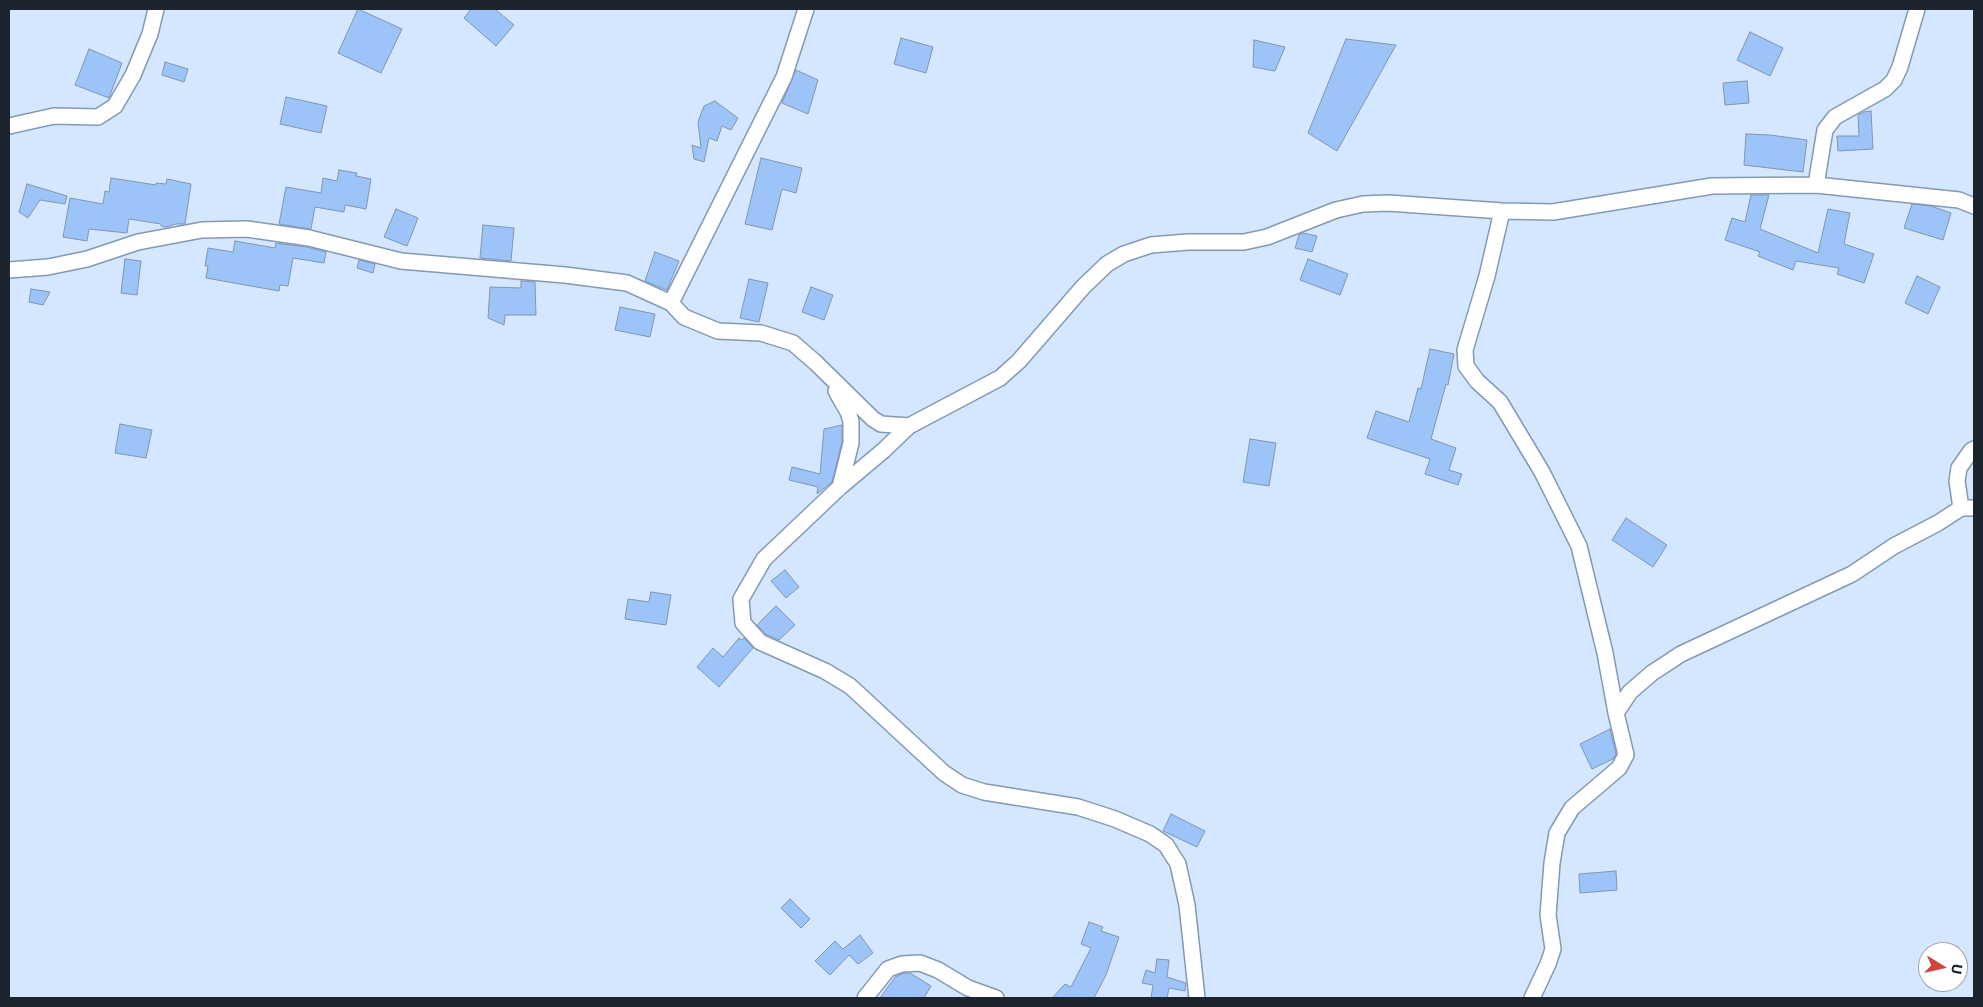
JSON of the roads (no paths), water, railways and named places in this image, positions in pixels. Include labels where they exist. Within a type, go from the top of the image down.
[{"type":"street","points":[[9,126],[54,116],[98,117],[115,106],[137,67],[150,34],[156,9]]},
{"type":"street","points":[[671,303],[784,77],[806,9]]},
{"type":"street","points":[[1816,185],[1825,130],[1835,117],[1885,89],[1894,80],[1900,67],[1916,9]]},
{"type":"street","points":[[1197,998],[1187,905],[1178,864],[1166,845],[1150,834],[1116,819],[1078,807],[984,792],[962,785],[944,773],[850,686],[825,671],[760,642],[743,623],[741,600],[764,559],[840,487],[909,426],[1000,378],[1019,360],[1083,287],[1107,264],[1124,254],[1152,245],[1188,242],[1244,242],[1267,237],[1336,210],[1363,204],[1388,203],[1502,211],[1553,212],[1712,186],[1816,185],[1959,200],[1974,206]]},
{"type":"street","points":[[1502,211],[1465,350],[1466,366],[1477,381],[1500,402],[1542,472],[1579,546],[1605,653],[1626,754],[1618,768],[1572,808],[1557,834],[1552,864],[1548,915],[1553,949],[1532,998]]},
{"type":"street","points":[[9,270],[48,267],[87,259],[138,242],[202,230],[247,229],[309,238],[401,261],[627,282],[671,303],[684,317],[718,331],[761,333],[793,343],[881,424],[909,426]]},
{"type":"street","points":[[828,376],[848,412],[851,422],[851,443],[840,487]]},
{"type":"street","points":[[1616,713],[1630,692],[1652,673],[1680,654],[1852,574],[1894,546],[1967,508],[1957,481],[1959,468],[1974,449]]},
{"type":"street","points":[[865,998],[888,969],[902,964],[920,963],[938,970],[968,988],[996,998]]}]
